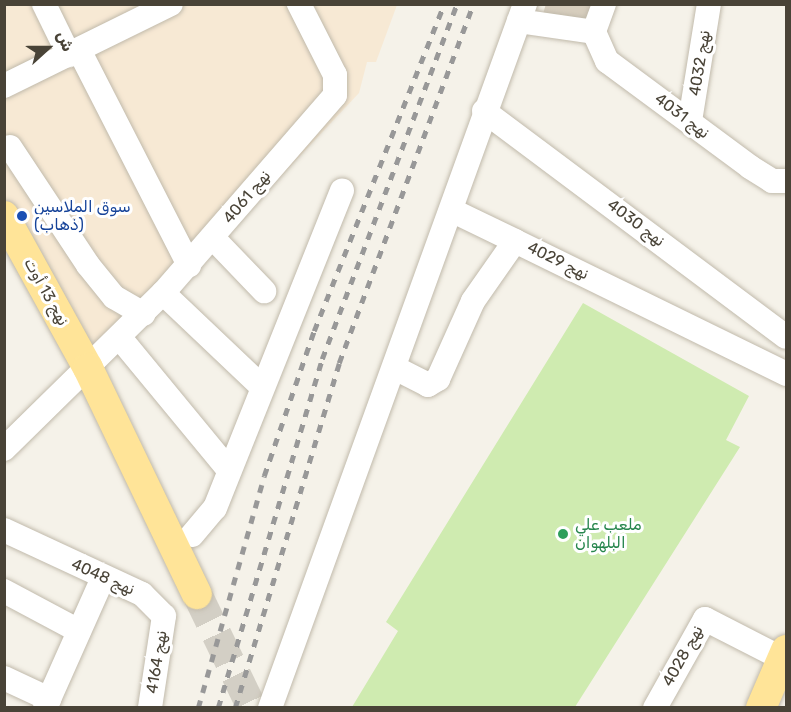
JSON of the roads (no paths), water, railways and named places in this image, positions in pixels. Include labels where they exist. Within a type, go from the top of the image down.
[{"type":"main road","name":"نهج 13 أوت","points":[[4,216],[80,375]]},
{"type":"main road","name":"نهج 13 أوت","points":[[4,255],[80,375]]},
{"type":"main road","points":[[80,375],[182,606]]},
{"type":"main road","points":[[761,708],[785,654]]},
{"type":"street","points":[[44,4],[74,52],[189,265]]},
{"type":"street","points":[[4,86],[171,4]]},
{"type":"street","name":"نهج 4061","points":[[4,448],[163,294],[335,96],[335,75],[299,4]]},
{"type":"street","points":[[270,708],[452,210],[484,111],[522,13],[594,32],[604,4]]},
{"type":"street","name":"نهج 4032","points":[[690,121],[709,4]]},
{"type":"street","name":"نهج 4031","points":[[594,32],[607,62],[758,172],[786,181]]},
{"type":"street","name":"نهج 4030","points":[[484,111],[786,337]]},
{"type":"street","points":[[10,147],[88,265],[114,297],[143,314]]},
{"type":"street","points":[[192,535],[215,508],[227,468],[260,385],[342,190]]},
{"type":"street","points":[[452,210],[515,241]]},
{"type":"street","points":[[213,238],[264,291]]},
{"type":"street","name":"نهج 4029","points":[[395,368],[428,385],[438,379],[473,301],[515,241],[786,374]]},
{"type":"street","points":[[163,294],[260,385]]},
{"type":"street","points":[[120,338],[227,468]]},
{"type":"street","name":"نهج 4048","points":[[4,530],[102,580],[182,606]]},
{"type":"street","points":[[4,678],[47,703],[102,580]]},
{"type":"street","points":[[4,591],[79,631]]},
{"type":"street","name":"نهج 4164","points":[[150,708],[182,606]]},
{"type":"street","name":"نهج 4028","points":[[655,708],[705,619],[785,654]]},
{"type":"tunnel","points":[[197,594],[252,708]]},
{"type":"railway","points":[[198,708],[264,476],[314,331],[444,4]]},
{"type":"railway","points":[[218,708],[322,359],[457,4]]},
{"type":"railway","points":[[235,708],[339,363],[473,4]]},
{"type":"place","name":"سوق الملاسين (ذهاب)","points":[[22,216]]},
{"type":"place","name":"ملعب علي البلهوان","points":[[563,534]]}]
